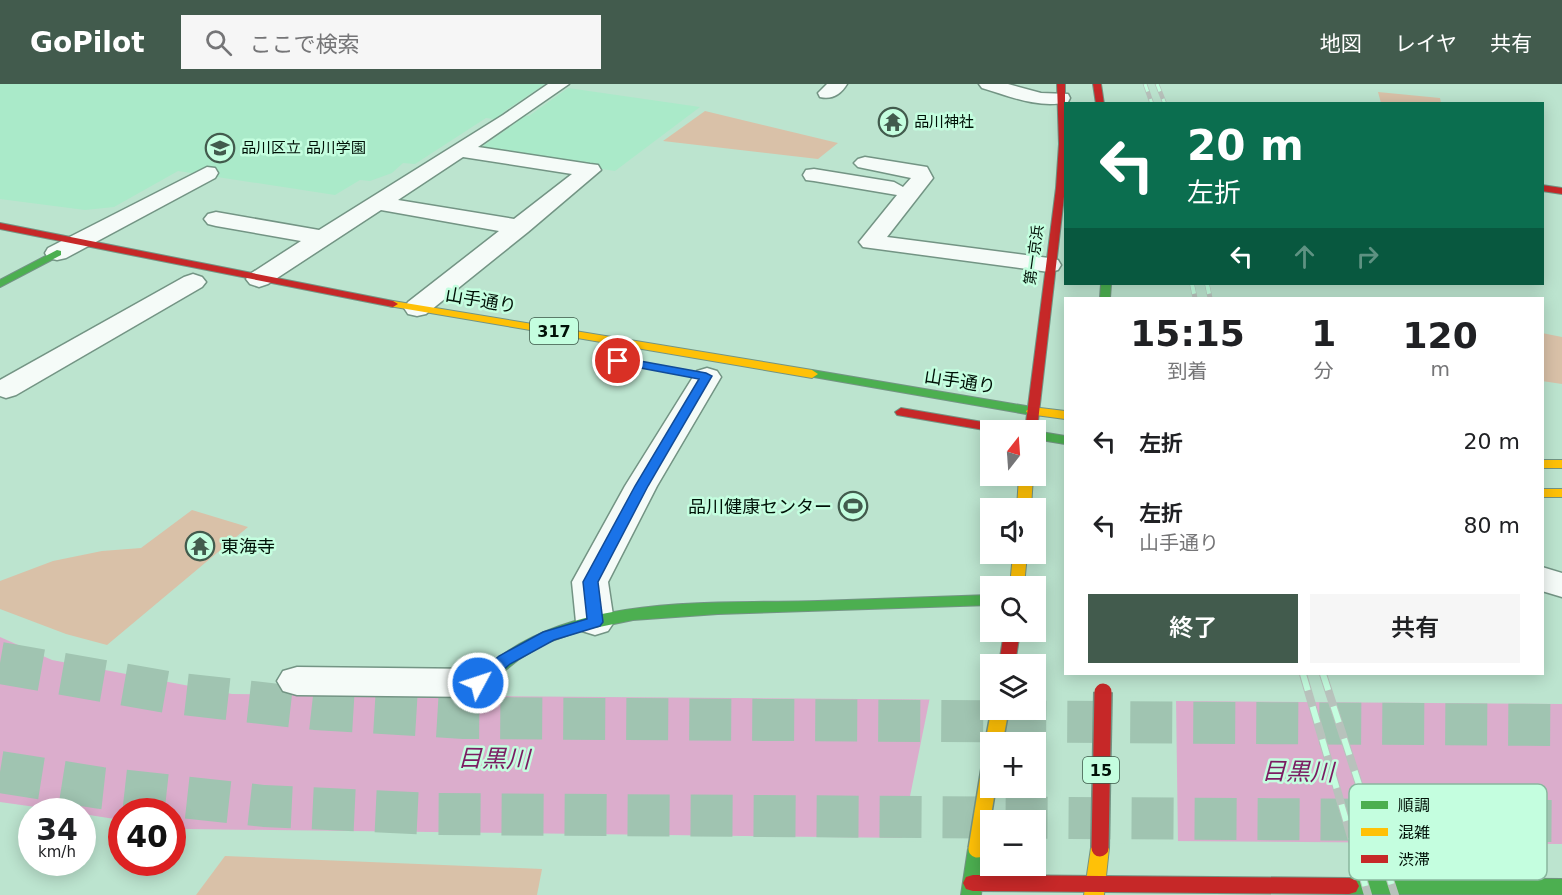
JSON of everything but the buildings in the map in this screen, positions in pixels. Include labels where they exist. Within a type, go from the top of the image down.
[{"type":"main road","points":[[1097,84],[1100,102]]},
{"type":"main road","name":"第一京浜","points":[[1032,420],[1064,143],[1061,91]]},
{"type":"main road","points":[[1544,188],[1562,191]]},
{"type":"main road","name":"山手通り","points":[[0,226],[63,251],[259,279],[417,308],[1064,415]]},
{"type":"main road","points":[[0,284],[63,251]]},
{"type":"main road","points":[[891,410],[980,425]]},
{"type":"main road","points":[[1046,437],[1064,440]]},
{"type":"main road","points":[[1544,464],[1562,464]]},
{"type":"main road","points":[[1544,493],[1562,493]]},
{"type":"main road","points":[[478,683],[505,660],[549,636],[595,622],[644,614],[707,609],[980,600]]},
{"type":"main road","name":"15","points":[[1095,890],[1100,848],[1103,675]]},
{"type":"main road","points":[[985,798],[972,889],[1562,887]]},
{"type":"street","points":[[259,279],[560,84]]},
{"type":"street","points":[[988,84],[1040,99],[1061,91]]},
{"type":"street","points":[[417,308],[590,170],[459,150]]},
{"type":"street","points":[[865,163],[919,172],[922,178],[871,242],[1049,265]]},
{"type":"street","points":[[63,251],[207,172]]},
{"type":"street","points":[[814,175],[910,192]]},
{"type":"street","points":[[377,203],[520,227]]},
{"type":"street","points":[[216,219],[324,238]]},
{"type":"street","points":[[6,389],[189,282]]},
{"type":"street","points":[[595,622],[590,582],[641,486],[706,377]]},
{"type":"street","points":[[1544,580],[1562,585]]},
{"type":"street","points":[[297,681],[478,683]]},
{"type":"shaded area","name":"品川区立 品川学園","points":[[0,84],[545,84],[502,113],[529,116],[568,88],[700,107],[615,171],[477,150],[517,122],[486,118],[415,164],[403,163],[392,173],[370,181],[360,180],[335,195],[178,171],[114,207],[85,210],[0,199]]},
{"type":"shaded area","points":[[1378,92],[1440,98],[1441,102],[1381,102]]},
{"type":"shaded area","points":[[705,111],[838,143],[818,159],[663,141]]},
{"type":"shaded area","points":[[1544,333],[1562,337],[1562,384],[1544,381]]},
{"type":"shaded area","points":[[192,510],[248,527],[107,645],[66,634],[0,609],[0,581],[53,561],[102,551],[141,548]]},
{"type":"shaded area","points":[[225,856],[542,869],[537,895],[196,895]]},
{"type":"water","name":"目黒川","points":[[0,637],[52,660],[232,694],[980,700],[980,720],[1046,720],[1046,700],[1562,704],[1562,844],[1547,844],[1547,784],[1349,784],[1349,842],[1046,840],[1046,810],[980,810],[980,839],[186,829],[186,798],[108,798],[108,818],[96,816],[96,798],[18,798],[18,805],[0,802]]},
{"type":"pier","points":[[930,697],[980,697],[980,720],[1046,720],[1046,697],[1176,698],[1178,844],[1046,843],[1046,810],[980,810],[980,842],[901,841]]},
{"type":"tunnel","points":[[0,663],[173,693],[315,709],[464,718],[1562,725]]},
{"type":"tunnel","points":[[0,772],[101,788],[264,806],[434,814],[1349,820]]},
{"type":"tunnel","points":[[1547,821],[1562,821]]},
{"type":"railway","points":[[1145,84],[1151,102]]},
{"type":"railway","points":[[1157,84],[1164,102]]},
{"type":"railway","points":[[1192,285],[1195,297]]},
{"type":"railway","points":[[1207,285],[1210,297]]},
{"type":"railway","points":[[1303,675],[1349,830]]},
{"type":"railway","points":[[1323,675],[1359,784]]},
{"type":"railway","points":[[1364,880],[1368,895]]},
{"type":"railway","points":[[1390,880],[1395,895]]},
{"type":"traffic: fast","points":[[0,284],[57,253]]},
{"type":"traffic: fast","points":[[1105,297],[1106,285]]},
{"type":"traffic: fast","points":[[812,374],[1032,411]]},
{"type":"traffic: fast","points":[[1046,437],[1064,440]]},
{"type":"traffic: fast","points":[[478,683],[512,656],[540,639],[577,626],[633,615],[718,609],[980,600]]},
{"type":"traffic: fast","points":[[971,895],[977,849]]},
{"type":"traffic: fast","points":[[1349,886],[1562,887]]},
{"type":"traffic: slow","points":[[393,304],[812,374]]},
{"type":"traffic: slow","points":[[1032,411],[1064,415]]},
{"type":"traffic: slow","points":[[1544,464],[1562,464]]},
{"type":"traffic: slow","points":[[1025,486],[1025,498]]},
{"type":"traffic: slow","points":[[1544,493],[1562,493]]},
{"type":"traffic: slow","points":[[1018,576],[1019,564]]},
{"type":"traffic: slow","points":[[996,732],[998,720]]},
{"type":"traffic: slow","points":[[977,849],[985,798]]},
{"type":"traffic: slow","points":[[1094,895],[1100,848]]},
{"type":"traffic: jam","points":[[1032,420],[1060,188],[1063,144],[1061,84]]},
{"type":"traffic: jam","points":[[1097,84],[1100,102]]},
{"type":"traffic: jam","points":[[1544,188],[1562,191]]},
{"type":"traffic: jam","points":[[0,226],[393,304]]},
{"type":"traffic: jam","points":[[901,412],[980,426]]},
{"type":"traffic: jam","points":[[1009,654],[1010,642]]},
{"type":"traffic: jam","points":[[1100,848],[1103,692]]},
{"type":"traffic: jam","points":[[973,883],[1349,886]]},
{"type":"place","name":"品川神社","points":[[893,122]]},
{"type":"place","name":"品川区立 品川学園","points":[[220,148]]},
{"type":"place","name":"品川健康センター","points":[[853,506]]},
{"type":"place","name":"東海寺","points":[[200,546]]},
{"type":"route","points":[[478,683],[505,660],[549,636],[595,622],[590,582],[641,486],[706,376],[618,361]]}]
